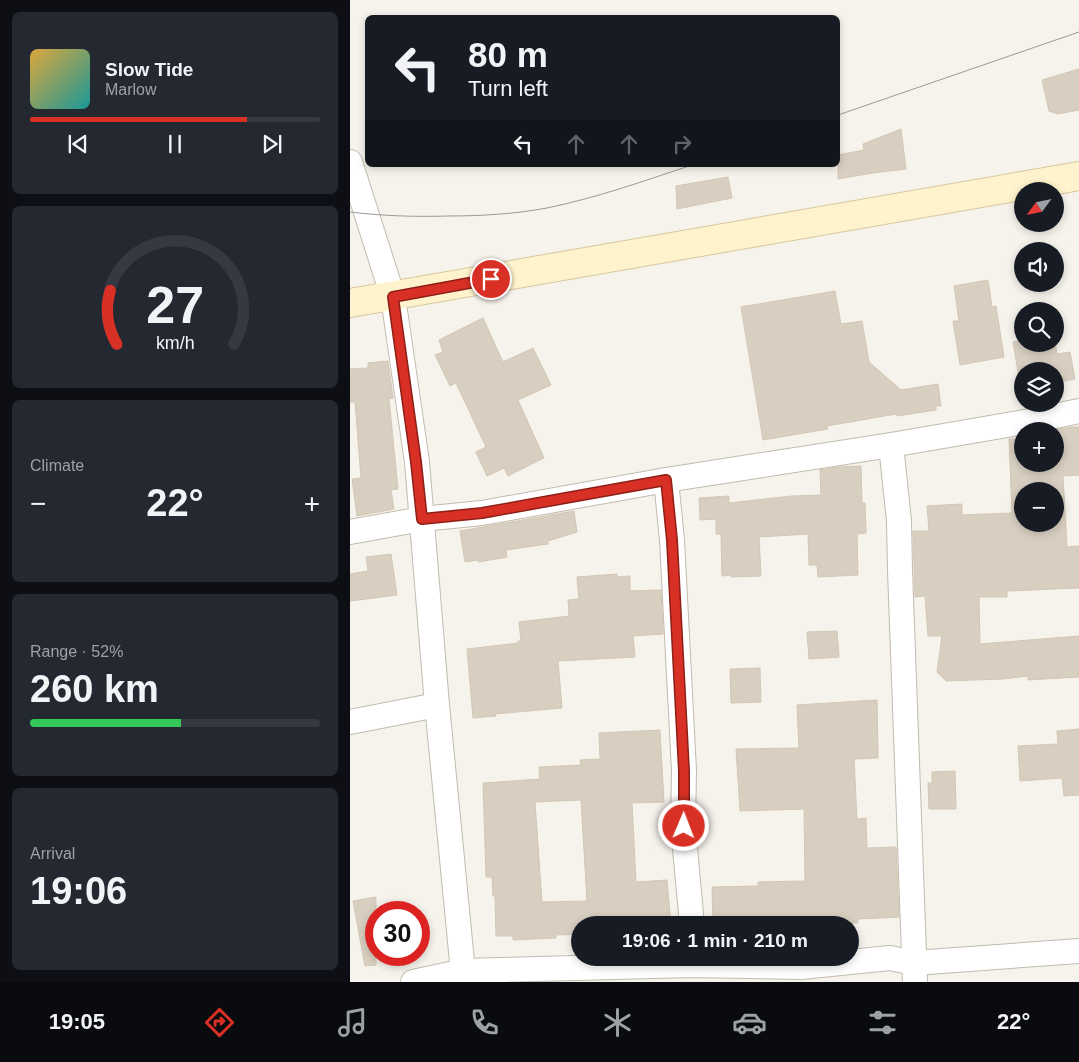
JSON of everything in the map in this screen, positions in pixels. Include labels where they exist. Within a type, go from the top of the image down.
[{"type":"street","points":[[350,162],[393,297],[422,519],[437,706],[464,976]]},
{"type":"street","points":[[350,304],[1079,176]]},
{"type":"street","points":[[350,532],[422,519],[482,513],[666,480],[891,445],[1079,411]]},
{"type":"street","points":[[891,445],[899,522],[915,972]]},
{"type":"street","points":[[666,480],[672,540],[684,771],[684,826],[691,916]]},
{"type":"street","points":[[350,722],[437,706]]},
{"type":"street","points":[[413,982],[464,976],[801,966],[890,958],[915,972],[1079,951]]},
{"type":"building","points":[[1079,69],[1079,110],[1058,114],[1049,111],[1042,80]]},
{"type":"building","points":[[901,129],[906,169],[838,179],[840,155],[864,150],[863,144]]},
{"type":"building","points":[[728,177],[732,198],[677,209],[676,186]]},
{"type":"building","points":[[988,280],[992,307],[996,306],[1004,357],[960,365],[953,321],[959,321],[954,286]]},
{"type":"building","points":[[835,291],[841,324],[862,321],[869,362],[901,390],[938,384],[941,406],[936,406],[936,410],[897,416],[896,414],[827,426],[828,429],[763,440],[741,307]]},
{"type":"building","points":[[483,318],[503,362],[533,348],[551,385],[518,400],[544,458],[508,476],[504,468],[487,476],[476,452],[486,447],[456,383],[450,386],[435,355],[443,352],[439,340]]},
{"type":"building","points":[[1015,352],[1057,352],[1057,354],[1070,352],[1075,379],[1064,381],[1064,362],[1016,362]]},
{"type":"building","points":[[388,361],[393,398],[389,399],[398,489],[391,490],[394,509],[357,516],[352,479],[361,478],[355,402],[350,402],[350,369],[368,368],[368,363]]},
{"type":"building","points":[[1079,427],[1079,475],[1063,476],[1063,482],[1014,482],[1014,532],[1064,532],[1064,494],[1067,547],[1079,546],[1079,588],[1007,591],[1007,597],[979,597],[980,644],[1079,636],[1079,677],[1028,680],[1028,676],[946,681],[937,672],[942,636],[928,636],[925,596],[915,597],[913,531],[929,531],[927,506],[962,504],[962,515],[1012,513],[1009,439],[1014,439],[1014,472],[1064,472],[1064,428]]},
{"type":"building","points":[[861,466],[862,503],[865,503],[866,533],[857,534],[858,575],[818,577],[817,565],[809,565],[808,534],[759,537],[761,576],[722,576],[721,534],[716,534],[716,519],[700,520],[699,498],[729,496],[729,503],[792,496],[821,495],[820,470]]},
{"type":"building","points":[[574,511],[577,532],[548,541],[548,544],[506,550],[507,557],[479,562],[478,560],[465,562],[460,531]]},
{"type":"building","points":[[391,554],[397,595],[350,601],[350,574],[368,571],[366,557]]},
{"type":"building","points":[[617,574],[617,577],[630,576],[630,591],[661,590],[663,634],[633,636],[635,657],[558,661],[562,708],[495,714],[496,716],[473,718],[467,649],[518,643],[518,641],[521,641],[519,622],[569,616],[568,600],[579,599],[577,577]]},
{"type":"building","points":[[837,631],[839,657],[809,659],[807,632]]},
{"type":"building","points":[[760,668],[761,702],[731,703],[730,669]]},
{"type":"building","points":[[877,700],[878,758],[854,759],[857,819],[866,818],[867,848],[896,847],[899,917],[859,919],[859,916],[713,916],[712,887],[758,886],[758,882],[805,881],[804,809],[740,811],[736,749],[799,748],[797,705]]},
{"type":"building","points":[[1079,729],[1079,795],[1064,796],[1062,778],[1020,781],[1018,746],[1058,744],[1057,731]]},
{"type":"building","points":[[660,730],[664,802],[632,803],[636,882],[667,880],[670,916],[571,916],[571,934],[556,935],[556,938],[513,940],[513,936],[496,936],[495,896],[493,896],[492,877],[486,877],[483,783],[540,779],[539,767],[581,765],[580,760],[600,759],[599,733]],"holes":[[[581,800],[587,901],[542,902],[535,802]]]},
{"type":"building","points":[[955,771],[956,809],[929,809],[928,783],[932,783],[932,772]]},
{"type":"building","points":[[376,897],[376,901],[365,901],[365,966],[353,901]]},
{"type":"tram line","points":[[840,114],[1079,32]]},
{"type":"tram line","points":[[350,212],[424,216],[523,212],[584,199],[686,167]]},
{"type":"route","points":[[491,279],[393,297],[422,519],[482,513],[666,480],[672,540],[684,771],[684,826]]}]
